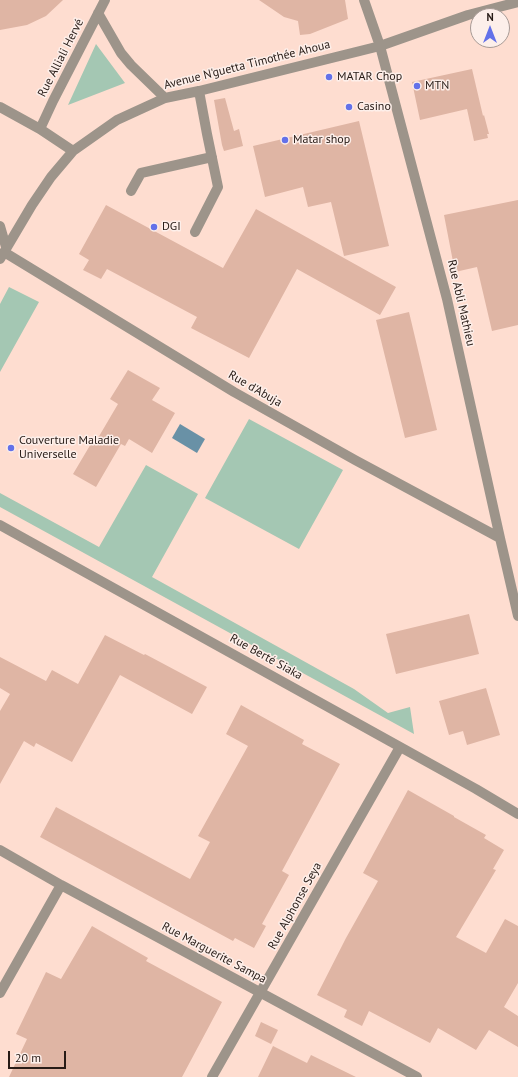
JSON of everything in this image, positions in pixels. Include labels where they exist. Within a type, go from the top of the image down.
[{"type":"street","name":"Rue Alliali Hervé","points":[[40,129],[105,0]]},
{"type":"street","name":"Rue Abli Mathieu","points":[[364,0],[380,46],[447,299],[518,614]]},
{"type":"street","name":"Avenue N'guetta Timothée Ahoua","points":[[4,253],[35,199],[73,151],[117,120],[165,98],[380,46],[468,15],[517,2]]},
{"type":"street","points":[[98,13],[121,53],[165,98]]},
{"type":"street","points":[[195,232],[218,187],[199,91]]},
{"type":"street","points":[[0,107],[40,129],[73,151]]},
{"type":"street","points":[[131,190],[141,173],[212,157]]},
{"type":"street","points":[[0,226],[4,253]]},
{"type":"street","name":"Rue d'Abuja","points":[[4,253],[234,392],[362,464],[500,538]]},
{"type":"street","name":"Rue Berté Siaka","points":[[0,525],[476,789],[518,814]]},
{"type":"street","name":"Rue Alphonse Seya","points":[[212,1077],[400,747]]},
{"type":"street","name":"Rue Marguerite Sampa","points":[[0,850],[61,885],[417,1077]]},
{"type":"street","points":[[0,993],[61,885]]},
{"type":"green space","points":[[96,44],[125,83],[68,105]]},
{"type":"green space","points":[[9,287],[39,302],[0,372],[0,304]]},
{"type":"green space","points":[[249,419],[343,470],[299,549],[205,498]]},
{"type":"green space","points":[[146,465],[198,494],[152,577],[354,689],[388,713],[410,707],[414,734],[0,507],[0,493],[99,547]]},
{"type":"water","points":[[180,424],[205,439],[197,453],[172,438]]},
{"type":"building","points":[[0,0],[63,0],[46,16],[27,25],[0,30]]},
{"type":"building","points":[[259,0],[345,0],[348,19],[310,34],[300,35],[298,21],[284,17]]},
{"type":"building","points":[[472,69],[483,116],[484,115],[489,134],[487,134],[488,138],[474,141],[467,109],[420,120],[412,82]]},
{"type":"building","points":[[225,98],[234,131],[239,129],[243,146],[224,151],[214,100]]},
{"type":"building","points":[[359,121],[389,246],[344,256],[331,202],[308,207],[303,187],[265,197],[253,146]]},
{"type":"building","points":[[518,200],[518,325],[492,331],[477,267],[455,272],[444,215]]},
{"type":"building","points":[[106,205],[223,268],[256,209],[396,287],[380,315],[297,269],[249,358],[191,328],[197,317],[107,269],[101,279],[83,270],[89,260],[79,254]]},
{"type":"building","points":[[409,312],[437,430],[405,438],[376,320]]},
{"type":"building","points":[[128,370],[160,388],[152,400],[175,413],[152,453],[129,439],[125,446],[121,444],[96,487],[73,474],[95,437],[98,438],[118,404],[110,399]]},
{"type":"building","points":[[469,614],[479,654],[396,674],[386,634]]},
{"type":"building","points":[[105,635],[144,655],[145,654],[207,687],[192,714],[120,675],[72,762],[36,743],[34,747],[24,741],[0,784],[0,711],[10,694],[0,688],[0,657],[46,681],[52,670],[78,684]]},
{"type":"building","points":[[486,688],[500,735],[467,745],[463,731],[449,735],[439,701]]},
{"type":"building","points":[[241,705],[304,740],[302,744],[340,764],[282,871],[289,875],[262,924],[266,926],[254,948],[235,938],[233,941],[40,837],[56,807],[190,879],[210,842],[198,836],[248,746],[226,734]]},
{"type":"building","points":[[408,790],[486,835],[484,838],[504,850],[493,869],[496,870],[456,937],[486,953],[505,919],[518,926],[518,983],[504,1007],[518,1016],[518,1047],[489,1030],[476,1050],[438,1028],[430,1043],[369,1011],[362,1026],[344,1017],[347,1010],[317,995],[346,938],[378,881],[363,873]]},
{"type":"building","points":[[92,926],[148,958],[146,961],[222,1002],[182,1077],[9,1077],[27,1039],[16,1034],[46,972],[61,979]]},
{"type":"building","points":[[261,1022],[278,1030],[271,1044],[255,1036]]},
{"type":"building","points":[[273,1046],[307,1063],[311,1055],[356,1077],[258,1077]]},
{"type":"place","name":"MATAR Chop","points":[[329,77]]},
{"type":"place","name":"MTN","points":[[417,86]]},
{"type":"place","name":"Casino","points":[[349,107]]},
{"type":"place","name":"Matar shop","points":[[285,140]]},
{"type":"place","name":"DGI","points":[[154,227]]},
{"type":"place","name":"Couverture Maladie Universelle","points":[[11,448]]}]
